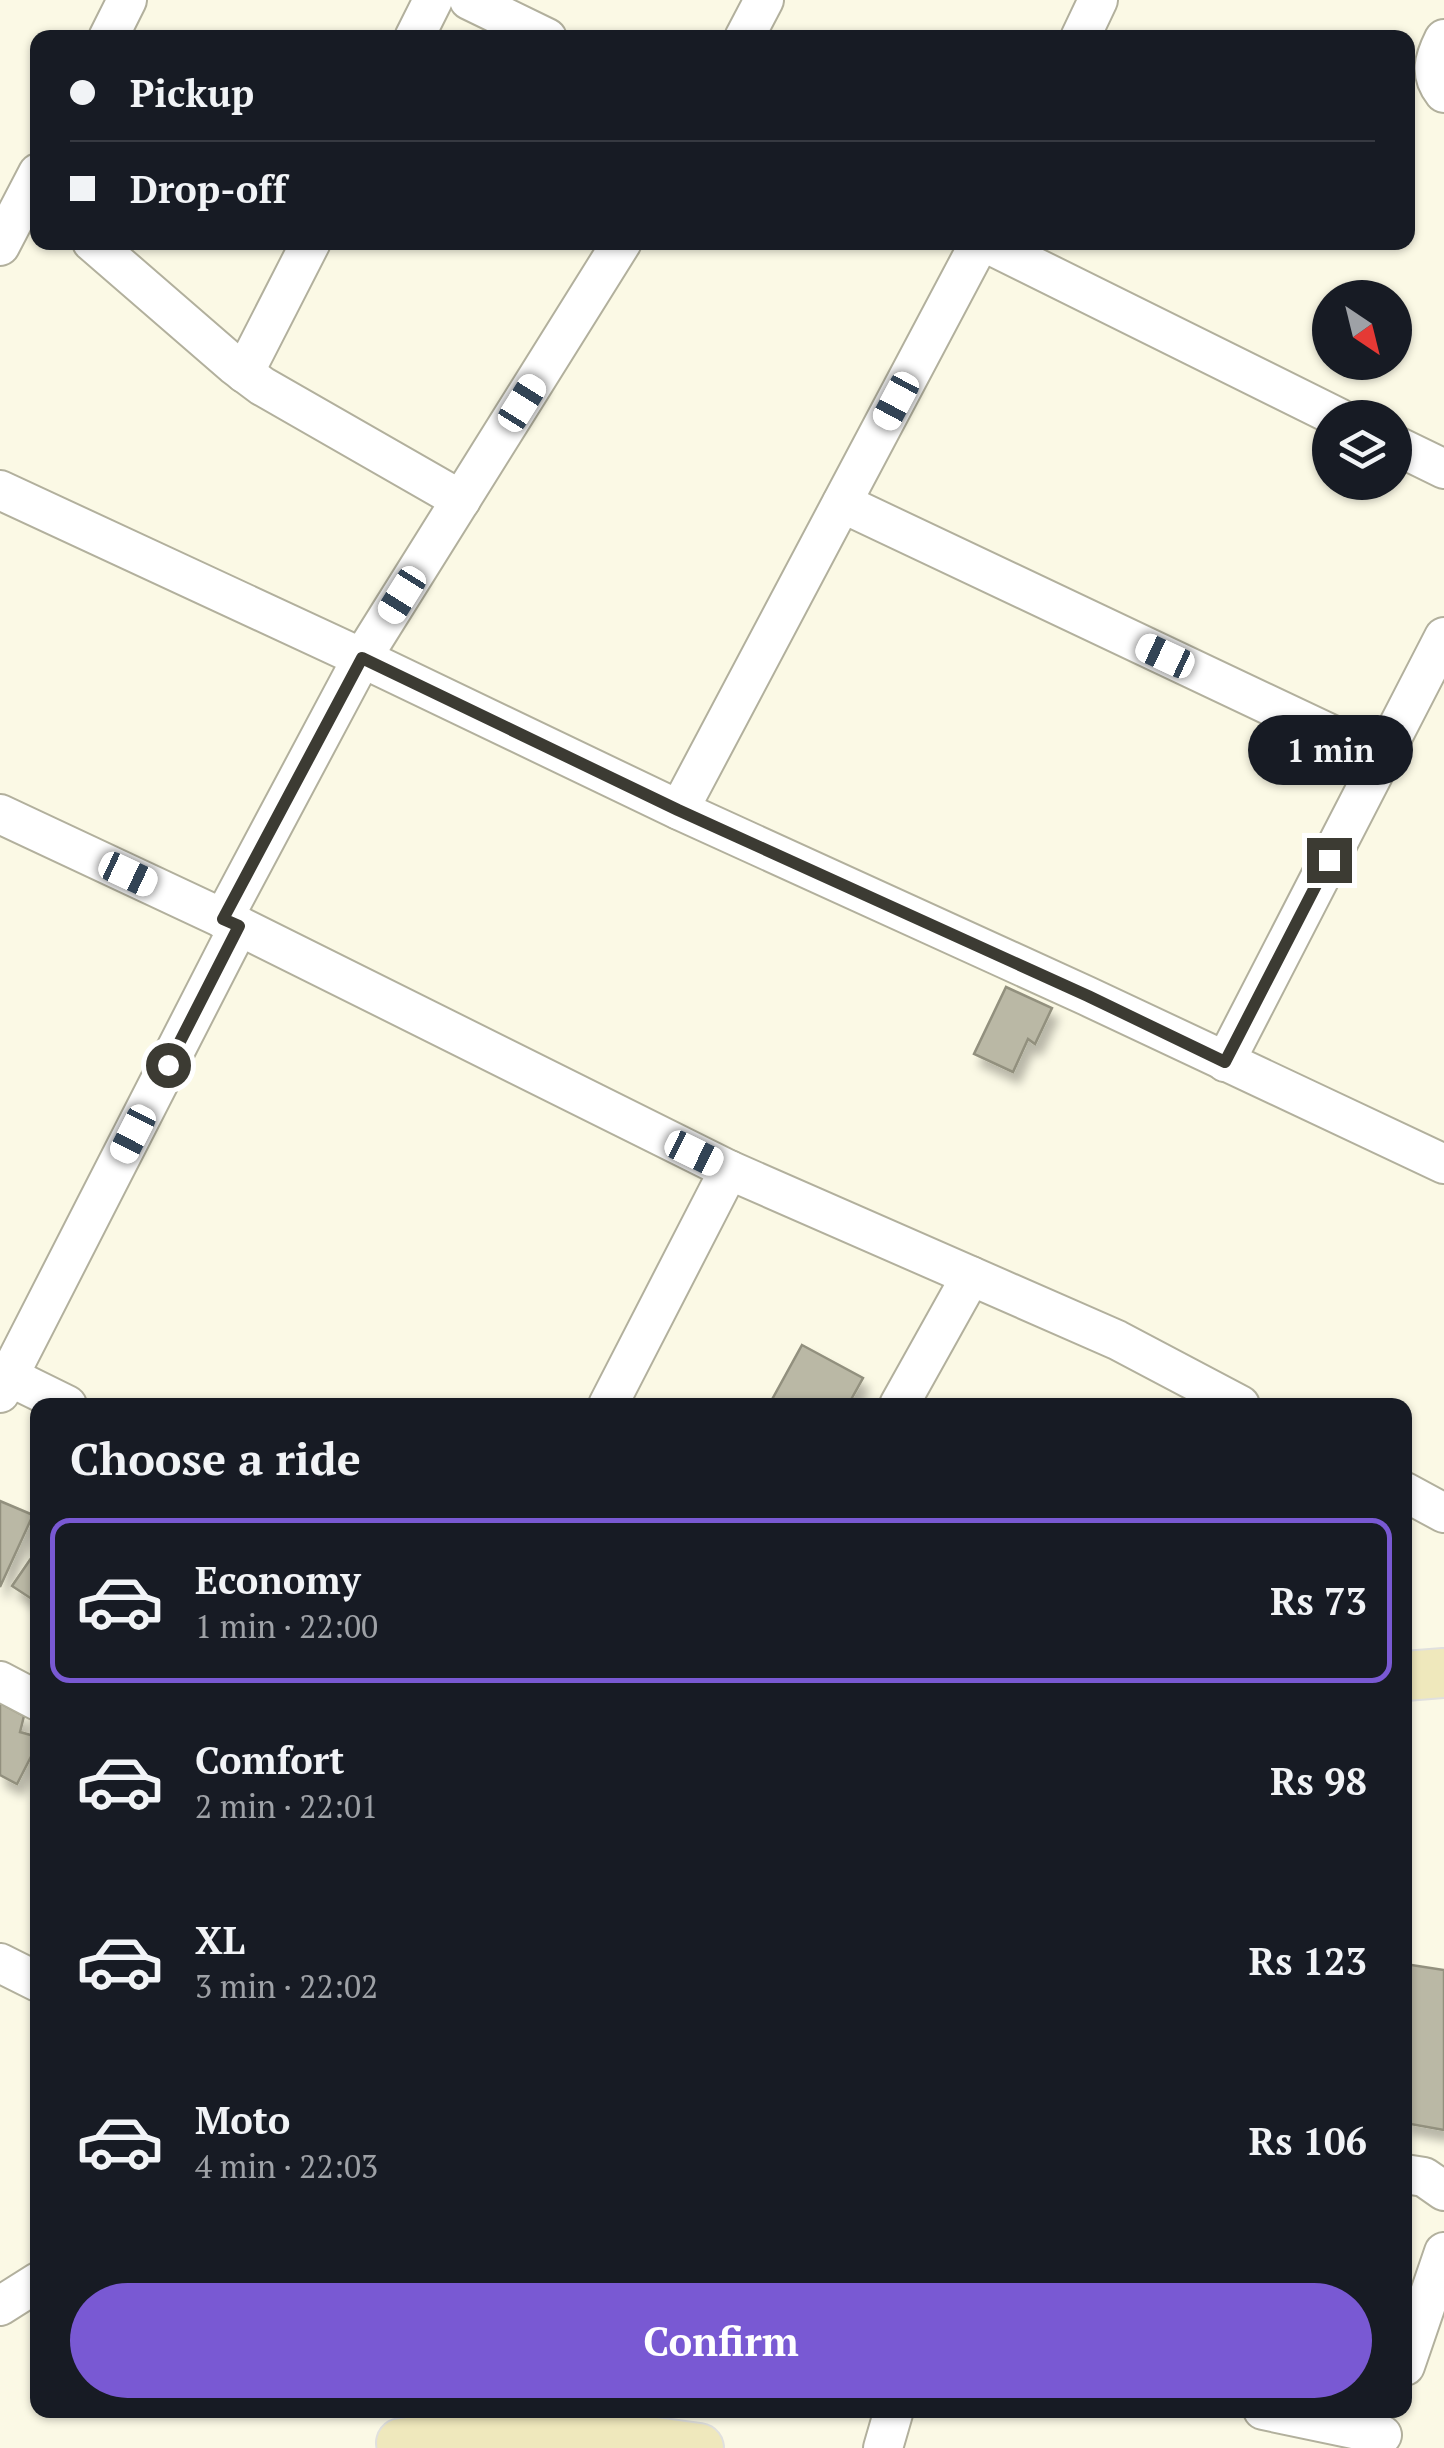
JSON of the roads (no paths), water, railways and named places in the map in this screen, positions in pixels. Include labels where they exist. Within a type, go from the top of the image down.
[{"type":"main road","points":[[1412,1675],[1444,1673]]},
{"type":"main road","points":[[398,2446],[427,2418]]},
{"type":"main road","points":[[398,2446],[530,2426],[699,2448]]},
{"type":"street","points":[[112,30],[127,0]]},
{"type":"street","points":[[418,30],[433,0]]},
{"type":"street","points":[[468,0],[530,30]]},
{"type":"street","points":[[748,30],[764,0]]},
{"type":"street","points":[[1084,30],[1098,0]]},
{"type":"street","points":[[1444,40],[1434,60],[1434,76],[1444,93]]},
{"type":"street","points":[[0,246],[26,183]]},
{"type":"street","points":[[101,250],[262,386],[461,500]]},
{"type":"street","points":[[244,373],[306,250]]},
{"type":"street","points":[[48,1398],[3,1381],[362,658],[617,250]]},
{"type":"street","points":[[678,810],[978,250]]},
{"type":"street","points":[[998,250],[1312,405]]},
{"type":"street","points":[[1412,453],[1444,469]]},
{"type":"street","points":[[0,490],[678,810],[1088,996],[1444,1164]]},
{"type":"street","points":[[842,503],[1381,758]]},
{"type":"street","points":[[1225,1062],[1444,637]]},
{"type":"street","points":[[0,814],[231,922],[729,1170],[1117,1340],[1227,1398]]},
{"type":"street","points":[[612,1398],[729,1170]]},
{"type":"street","points":[[903,1398],[971,1276]]},
{"type":"street","points":[[1412,1496],[1444,1513]]},
{"type":"street","points":[[0,1681],[30,1697]]},
{"type":"street","points":[[0,1963],[30,1978]]},
{"type":"street","points":[[1412,2175],[1424,2177],[1444,2191]]},
{"type":"street","points":[[1412,2346],[1444,2252]]},
{"type":"street","points":[[0,2306],[30,2287]]},
{"type":"street","points":[[883,2448],[892,2418]]},
{"type":"street","points":[[1309,2418],[1383,2431]]}]
